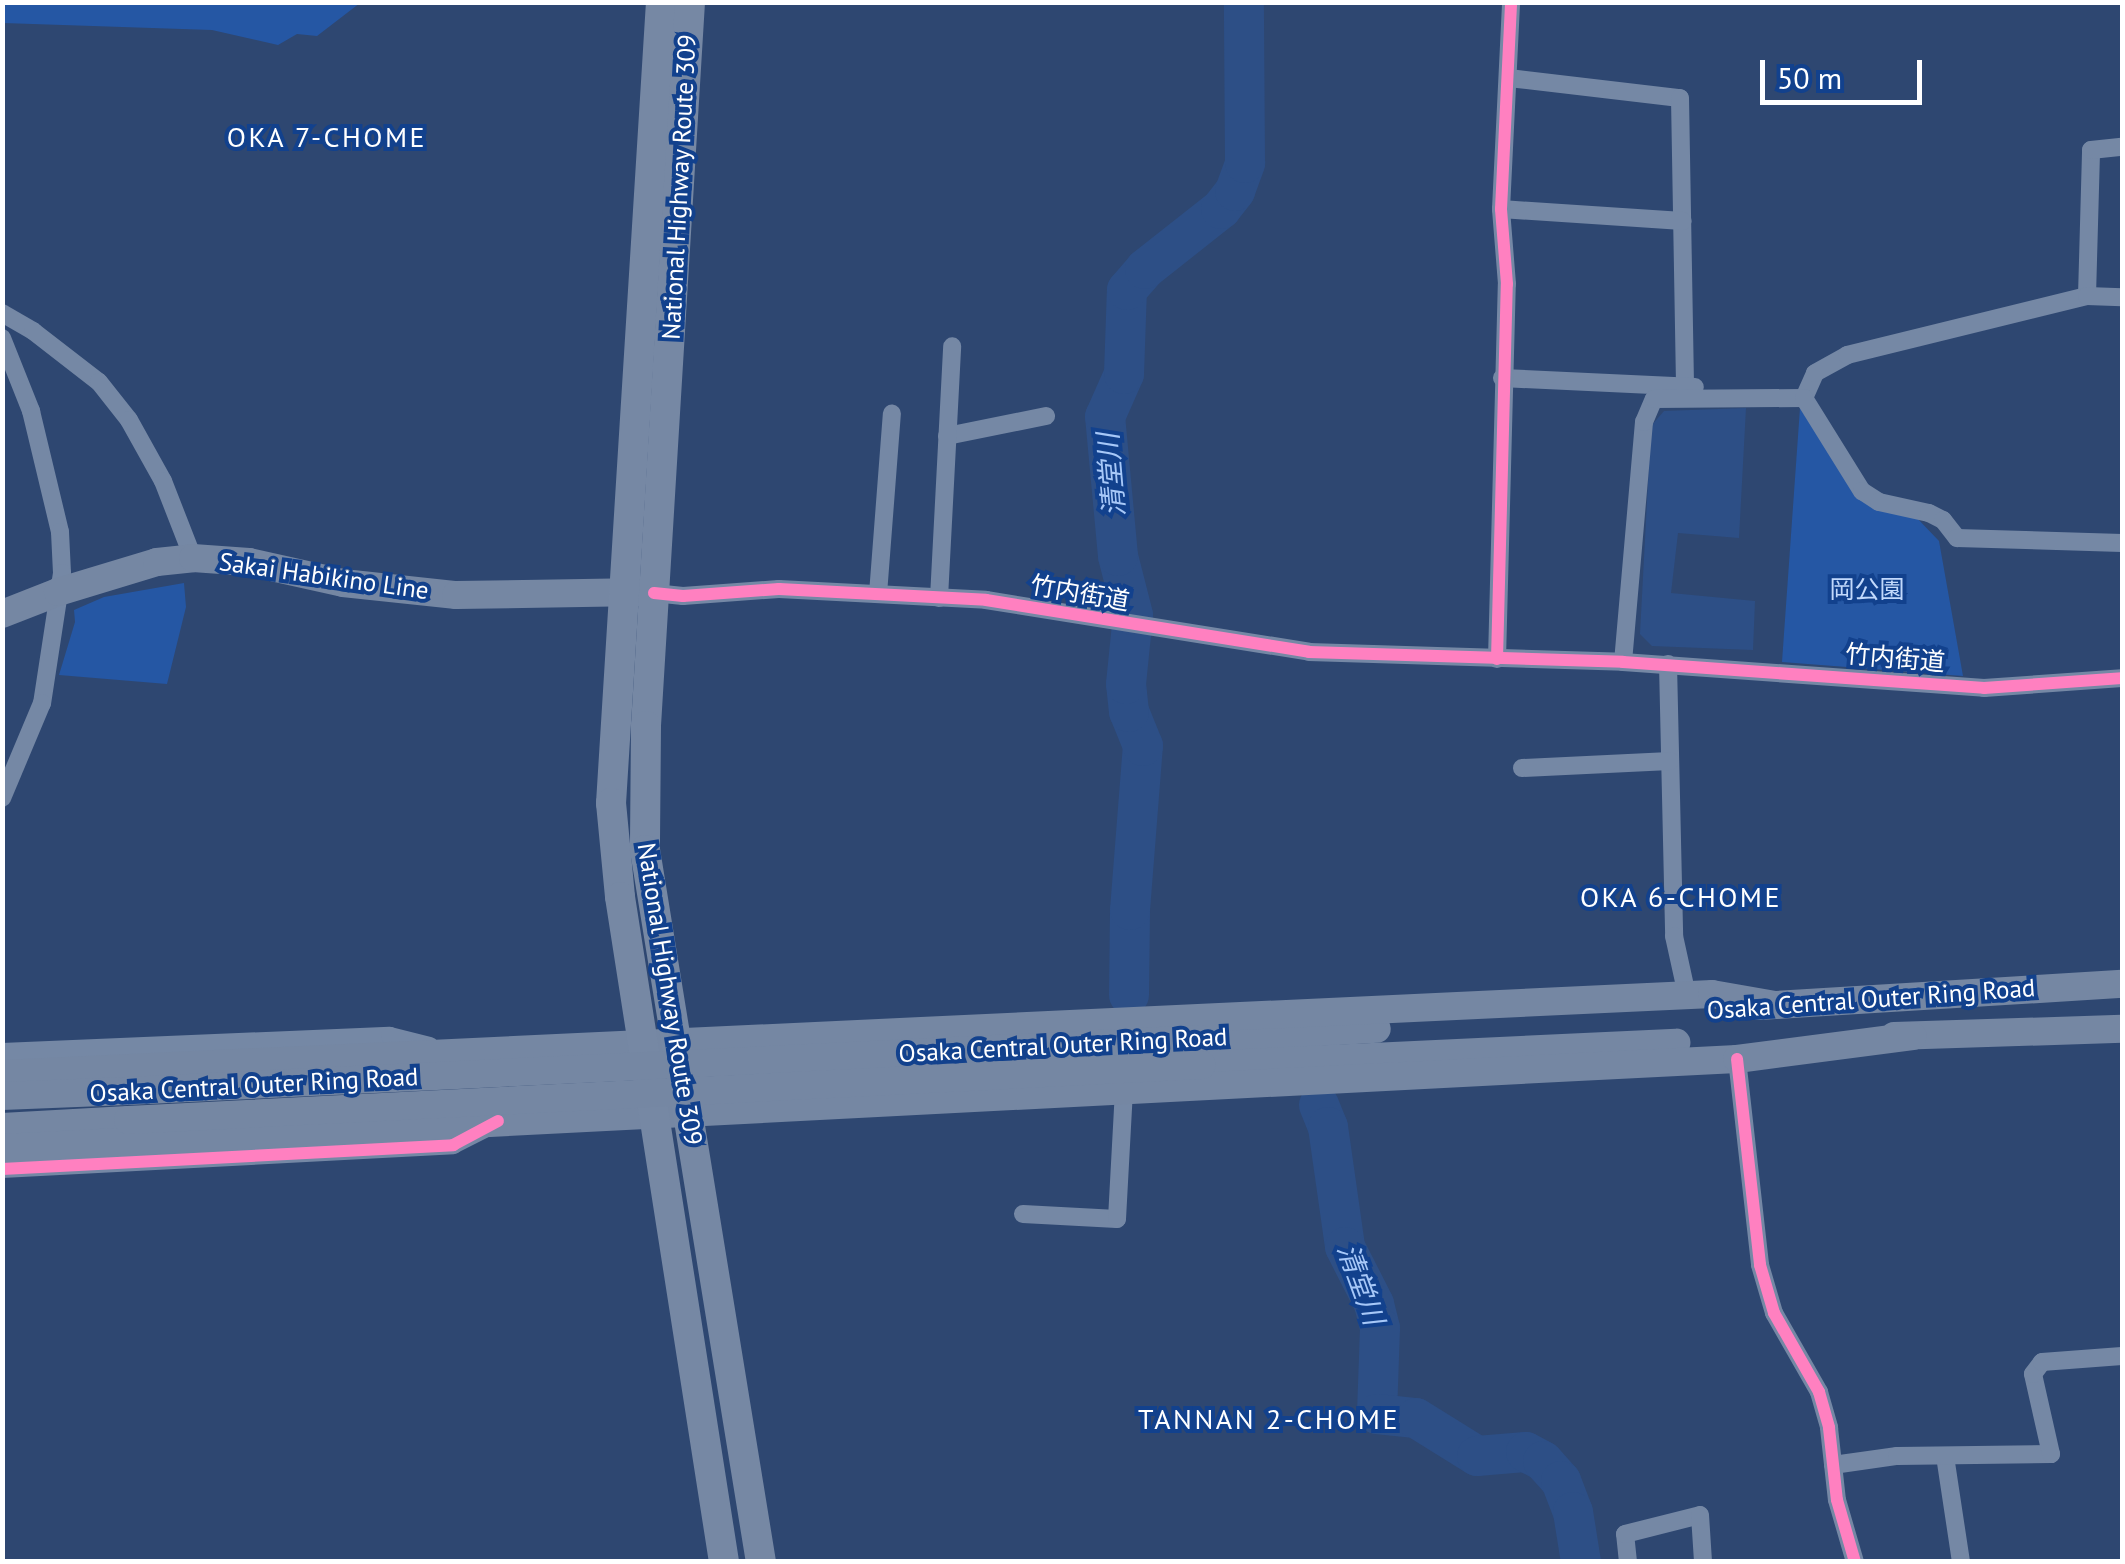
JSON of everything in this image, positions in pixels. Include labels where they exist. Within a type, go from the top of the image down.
[{"type":"highway","name":"National Highway Route 309","points":[[661,2],[622,589],[612,804],[620,897],[657,1114],[724,1562]]},
{"type":"highway","name":"National Highway Route 309","points":[[690,2],[654,593],[645,850],[761,1562]]},
{"type":"main road","name":"Sakai Habikino Line","points":[[2,614],[55,593],[158,562],[193,558],[249,562],[343,583],[456,595],[622,589],[654,593]]},
{"type":"main road","name":"Osaka Central Outer Ring Road","points":[[2,1127],[680,1088],[1201,1052],[1775,1006],[2122,984]]},
{"type":"main road","points":[[2,1074],[1712,994],[1775,1006]]},
{"type":"main road","name":"Osaka Central Outer Ring Road","points":[[2,1096],[1201,1052],[1535,1048],[2122,1029]]},
{"type":"main road","points":[[2,1148],[1737,1059],[1913,1036]]},
{"type":"street","points":[[1497,659],[1507,284],[1501,209],[1511,2]]},
{"type":"street","points":[[1510,78],[1680,98],[1685,386]]},
{"type":"street","points":[[2087,296],[2090,150],[2122,146]]},
{"type":"street","points":[[1501,209],[1683,221]]},
{"type":"street","points":[[1804,398],[1815,373],[1847,356],[2087,296],[2122,297]]},
{"type":"street","points":[[2,313],[34,331],[99,382],[129,420],[164,481],[193,558]]},
{"type":"street","points":[[2,338],[31,411],[56,515],[55,593],[42,703],[2,798]]},
{"type":"street","points":[[939,598],[952,346]]},
{"type":"street","points":[[1502,378],[1716,388],[1744,398]]},
{"type":"street","points":[[1624,662],[1644,422],[1654,399],[1804,398]]},
{"type":"street","points":[[1804,398],[1862,491],[1879,502],[1929,513],[1943,520],[1958,538],[2122,542]]},
{"type":"street","points":[[878,594],[892,414]]},
{"type":"street","points":[[948,436],[1046,416]]},
{"type":"street","name":"竹内街道","points":[[654,593],[683,596],[778,589],[939,598],[1065,610],[1132,625],[1309,652],[1668,664],[1984,688],[2122,678]]},
{"type":"street","points":[[1668,664],[1674,936],[1687,995]]},
{"type":"street","points":[[1522,768],[1670,761]]},
{"type":"street","points":[[2,1052],[390,1036],[453,1052]]},
{"type":"street","points":[[1737,1059],[1760,1265],[1774,1314],[1819,1392],[1836,1500],[1855,1562]]},
{"type":"street","points":[[1023,1214],[1117,1219],[1124,1090]]},
{"type":"street","points":[[2,1169],[453,1145],[498,1121]]},
{"type":"street","points":[[1833,1464],[2051,1454],[2033,1374],[2042,1362],[2122,1356]]},
{"type":"street","points":[[1945,1456],[1960,1562]]},
{"type":"street","points":[[1628,1562],[1624,1534],[1700,1514],[1703,1562]]},
{"type":"green space","points":[[3,2],[360,3],[317,36],[297,34],[278,45],[212,30],[3,23]]},
{"type":"green space","name":"岡公園","points":[[1800,408],[1839,468],[1915,516],[1939,541],[1963,676],[1782,662]]},
{"type":"green space","points":[[184,583],[186,607],[167,684],[59,675],[75,622],[74,610],[104,597]]},
{"type":"shaded area","points":[[1746,408],[1739,538],[1678,533],[1671,593],[1755,601],[1753,650],[1652,646],[1640,634],[1651,426],[1664,411]]},
{"type":"waterway","name":"清堂川","points":[[1129,995],[1130,910],[1143,746],[1129,712],[1126,684],[1133,615],[1118,556],[1105,417],[1124,374],[1127,290],[1145,269],[1221,209],[1235,191],[1245,163],[1244,2]]},
{"type":"waterway","name":"清堂川","points":[[1319,1105],[1328,1127],[1345,1247],[1374,1304],[1380,1328],[1377,1414],[1416,1418],[1477,1456],[1526,1452],[1543,1461],[1561,1481],[1573,1512],[1581,1562]]},
{"type":"cycle path","points":[[1497,659],[1507,284],[1501,209],[1511,2]]},
{"type":"cycle path","points":[[654,593],[683,596],[779,589],[986,600],[1309,652],[1623,662],[1984,688],[2122,678]]},
{"type":"cycle path","points":[[1737,1059],[1760,1265],[1774,1313],[1819,1392],[1829,1428],[1837,1500],[1855,1562]]},
{"type":"cycle path","points":[[2,1169],[453,1145],[498,1121]]},
{"type":"district","name":"OKA 7-CHOME","points":[[327,137]]},
{"type":"district","name":"OKA 6-CHOME","points":[[1681,897]]},
{"type":"district","name":"TANNAN 2-CHOME","points":[[1269,1419]]}]
